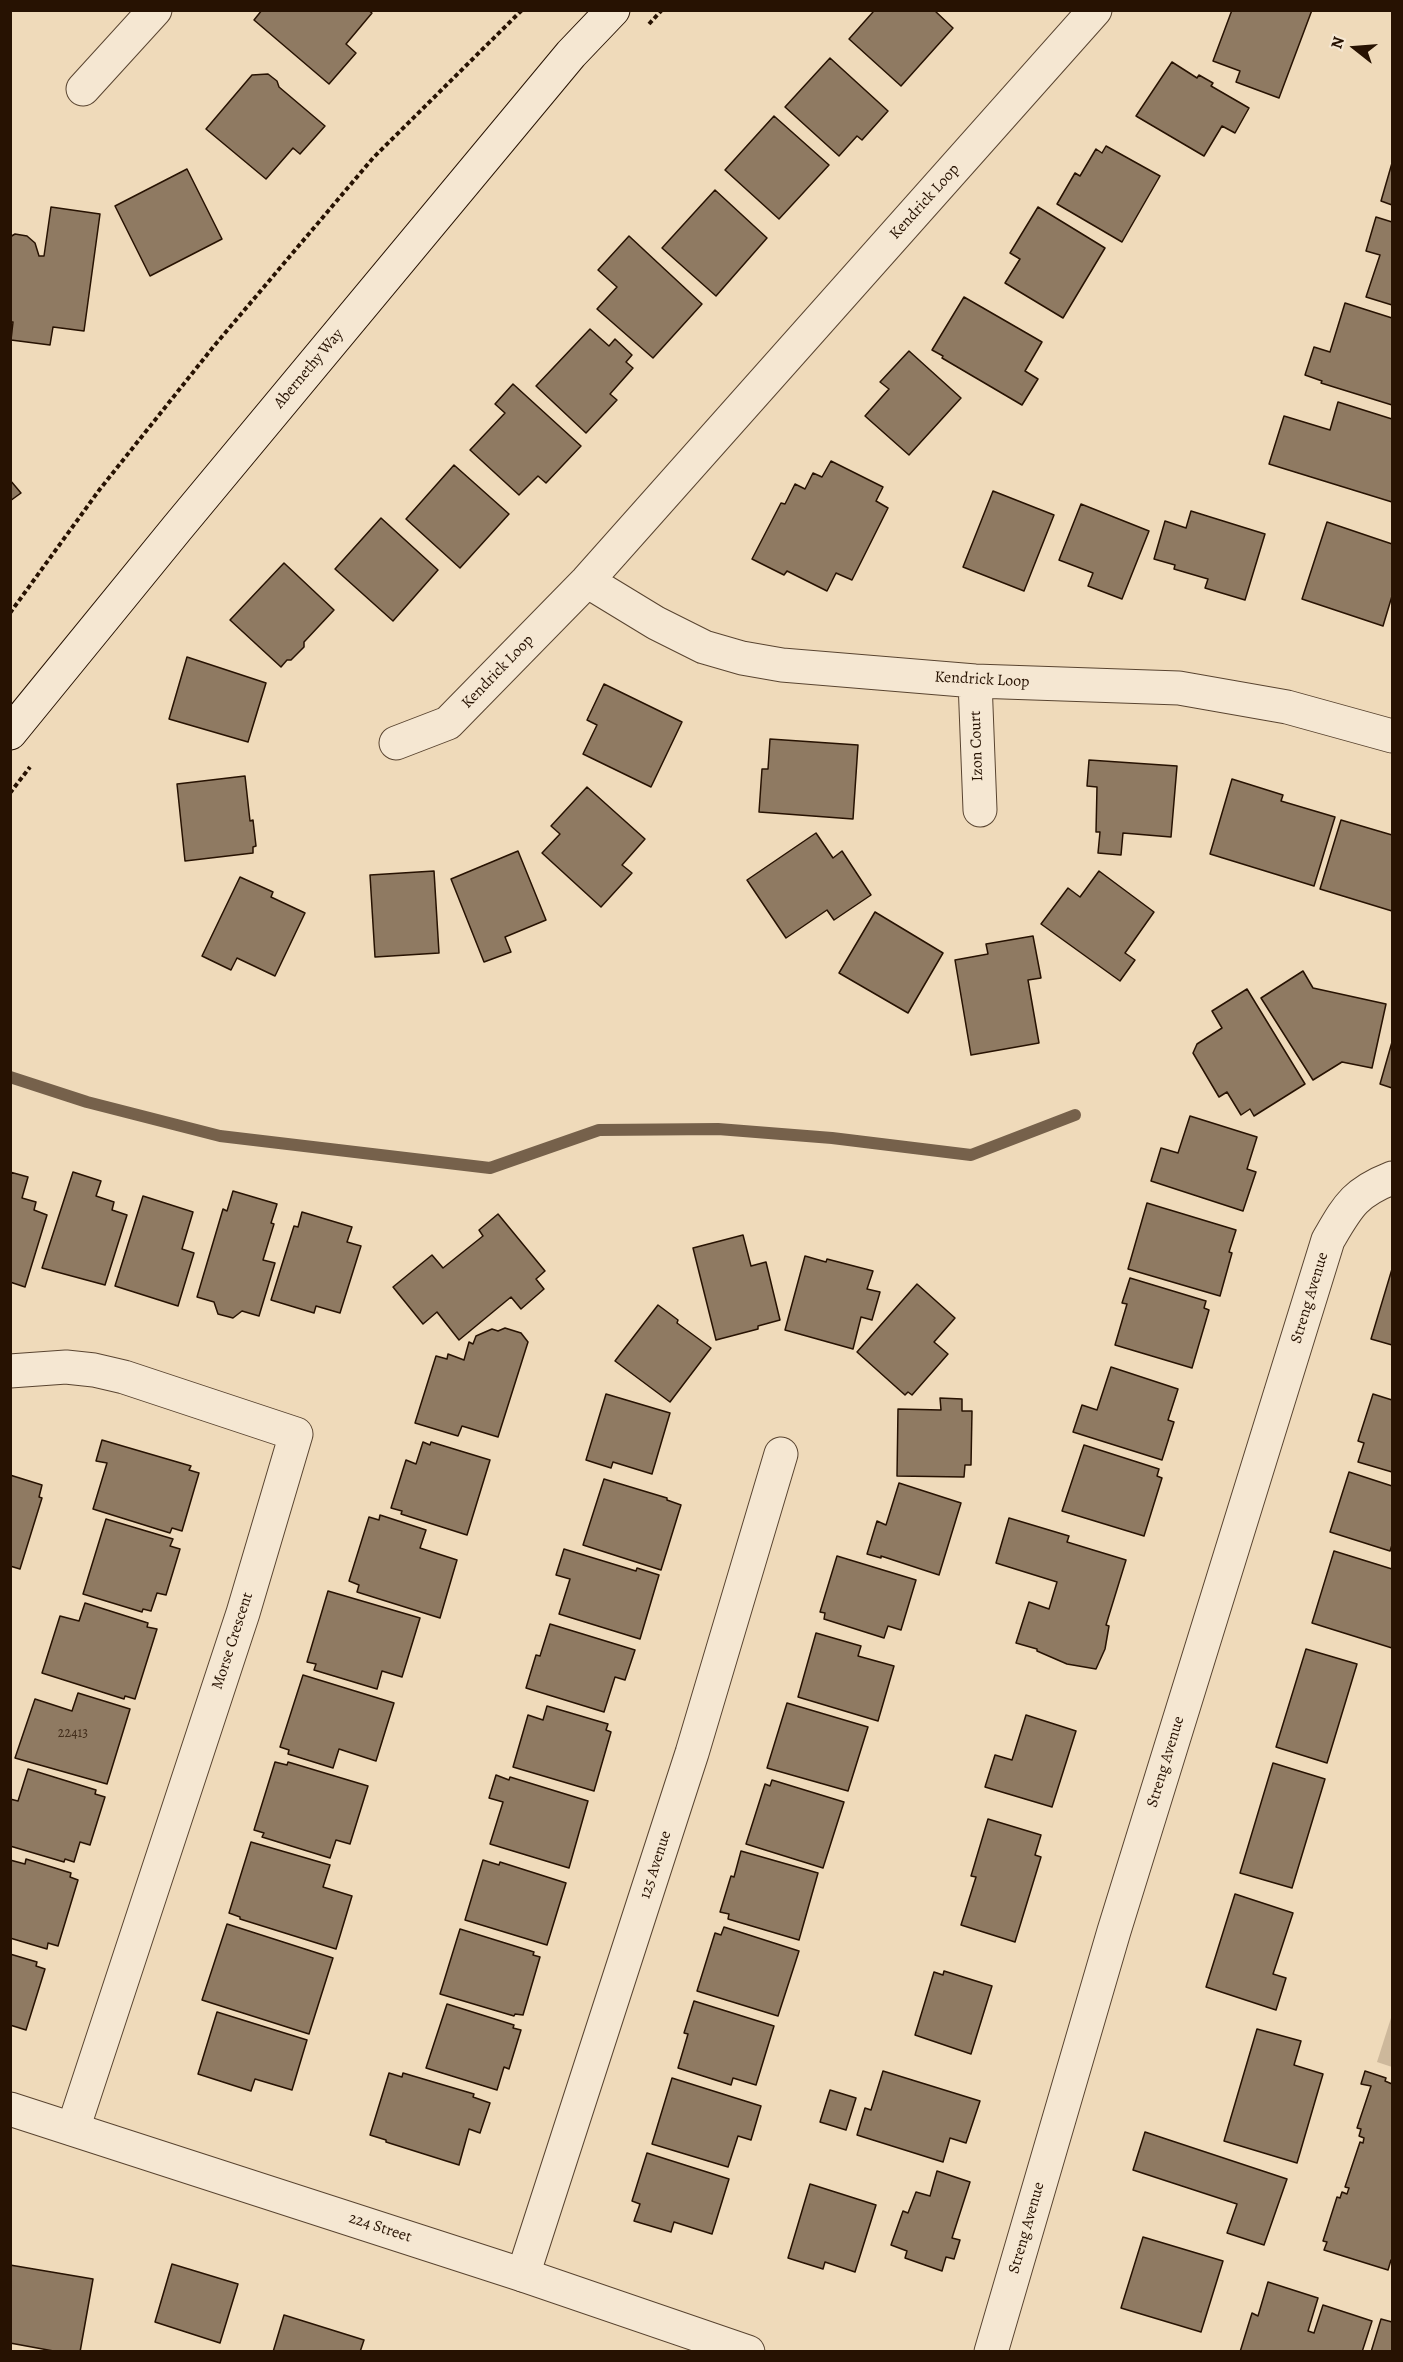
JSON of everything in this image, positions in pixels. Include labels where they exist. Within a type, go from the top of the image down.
[{"type":"street","points":[[82,88],[155,10]]},
{"type":"street","name":"Abernethy Way","points":[[10,734],[185,518],[556,72],[613,10]]},
{"type":"street","name":"Kendrick Loop","points":[[396,743],[448,723],[586,581],[1095,10]]},
{"type":"street","name":"Kendrick Loop","points":[[586,581],[656,623],[704,647],[742,658],[782,665],[975,681],[1179,688],[1287,707],[1392,736]]},
{"type":"street","name":"Izon Court","points":[[975,681],[980,810]]},
{"type":"street","name":"Streng Avenue","points":[[991,2352],[1114,1931],[1328,1240],[1348,1206],[1381,1182]]},
{"type":"street","name":"Morse Crescent","points":[[10,1371],[66,1366],[94,1370],[124,1377],[296,1434],[243,1613],[73,2129]]},
{"type":"street","name":"125 Avenue","points":[[523,2275],[692,1753],[782,1454]]},
{"type":"street","name":"224 Street","points":[[10,2109],[523,2275],[748,2352]]},
{"type":"path","points":[[10,613],[100,489],[214,346],[373,158],[522,10]]},
{"type":"shaded area","points":[[1392,2019],[1392,2067],[1377,2062]]},
{"type":"building","points":[[262,10],[368,10],[372,13],[346,44],[356,53],[329,84],[254,20]]},
{"type":"building","points":[[872,10],[934,10],[953,28],[901,86],[849,39],[873,12]]},
{"type":"building","points":[[1232,10],[1312,10],[1279,98],[1236,82],[1240,71],[1213,61]]},
{"type":"building","points":[[830,58],[888,111],[862,140],[857,136],[839,156],[785,107]]},
{"type":"building","points":[[1172,62],[1197,78],[1199,75],[1213,83],[1211,86],[1249,108],[1235,133],[1222,126],[1204,156],[1136,116]]},
{"type":"building","points":[[268,74],[277,81],[279,87],[325,126],[300,154],[293,148],[266,179],[206,129],[252,75]]},
{"type":"building","points":[[774,116],[829,165],[779,219],[725,170]]},
{"type":"building","points":[[1106,146],[1160,176],[1122,242],[1057,204],[1075,173],[1080,176],[1096,149],[1102,153]]},
{"type":"building","points":[[1392,163],[1392,205],[1381,201]]},
{"type":"building","points":[[187,169],[222,239],[150,276],[115,206]]},
{"type":"building","points":[[715,190],[767,238],[716,296],[662,248]]},
{"type":"building","points":[[51,207],[100,214],[84,331],[53,327],[50,345],[11,340],[13,322],[10,322],[10,237],[15,234],[27,236],[35,243],[39,256],[44,256]]},
{"type":"building","points":[[1038,207],[1105,248],[1063,318],[1005,283],[1020,259],[1010,253]]},
{"type":"building","points":[[1376,217],[1392,222],[1392,305],[1366,297],[1380,255],[1366,251]]},
{"type":"building","points":[[629,236],[702,304],[653,358],[597,309],[617,287],[598,270]]},
{"type":"building","points":[[964,297],[1042,342],[1025,371],[1038,379],[1022,405],[932,350]]},
{"type":"building","points":[[1345,303],[1392,318],[1392,405],[1321,383],[1322,381],[1305,375],[1314,347],[1330,352]]},
{"type":"building","points":[[590,329],[609,346],[615,339],[632,355],[626,362],[633,368],[610,394],[617,400],[586,433],[536,386]]},
{"type":"building","points":[[909,351],[961,398],[909,455],[865,416],[889,389],[880,382]]},
{"type":"building","points":[[513,384],[581,446],[546,483],[538,476],[519,495],[470,450],[505,413],[495,404]]},
{"type":"building","points":[[1338,402],[1392,419],[1392,502],[1269,464],[1284,416],[1330,430]]},
{"type":"building","points":[[831,461],[883,487],[876,501],[888,508],[852,580],[836,573],[827,591],[787,571],[784,575],[752,559],[781,503],[785,504],[795,484],[805,489],[813,473],[822,477]]},
{"type":"building","points":[[454,465],[509,514],[460,568],[406,519]]},
{"type":"building","points":[[10,480],[21,493],[10,501]]},
{"type":"building","points":[[993,491],[1054,515],[1024,591],[963,567]]},
{"type":"building","points":[[1081,504],[1149,531],[1122,599],[1088,586],[1093,573],[1059,560]]},
{"type":"building","points":[[1191,511],[1265,534],[1245,600],[1205,588],[1208,579],[1174,569],[1175,565],[1154,559],[1165,521],[1186,528]]},
{"type":"building","points":[[381,518],[438,570],[393,621],[335,569]]},
{"type":"building","points":[[1327,522],[1392,544],[1392,596],[1383,626],[1302,599]]},
{"type":"building","points":[[284,563],[334,610],[304,642],[304,647],[281,667],[230,620]]},
{"type":"building","points":[[187,657],[266,683],[248,742],[169,719]]},
{"type":"building","points":[[604,684],[682,722],[651,787],[583,754],[597,725],[587,720]]},
{"type":"building","points":[[770,739],[858,745],[853,819],[759,812],[762,769],[768,769]]},
{"type":"building","points":[[1089,760],[1177,766],[1171,837],[1123,833],[1121,855],[1098,853],[1100,832],[1096,832],[1097,787],[1087,786]]},
{"type":"building","points":[[245,776],[250,821],[253,820],[256,846],[253,847],[253,853],[185,861],[177,784]]},
{"type":"building","points":[[1232,779],[1283,795],[1281,801],[1335,817],[1314,886],[1210,854]]},
{"type":"building","points":[[587,787],[645,839],[622,865],[632,873],[601,907],[542,853],[560,834],[551,826]]},
{"type":"building","points":[[1341,820],[1392,835],[1392,911],[1320,889]]},
{"type":"building","points":[[816,833],[833,858],[842,851],[871,895],[834,920],[827,910],[786,938],[747,880]]},
{"type":"building","points":[[518,851],[546,920],[505,937],[511,952],[484,962],[451,879]]},
{"type":"building","points":[[434,871],[439,953],[375,957],[370,875]]},
{"type":"building","points":[[1099,871],[1154,912],[1125,953],[1135,960],[1120,981],[1041,924],[1068,888],[1080,897]]},
{"type":"building","points":[[240,877],[273,892],[271,897],[305,913],[275,976],[237,958],[231,970],[202,956]]},
{"type":"building","points":[[875,912],[943,953],[908,1013],[839,973]]},
{"type":"building","points":[[1033,936],[1041,978],[1028,980],[1039,1043],[971,1055],[955,960],[988,954],[986,944]]},
{"type":"building","points":[[1303,971],[1313,988],[1386,1004],[1372,1068],[1342,1062],[1313,1080],[1261,998]]},
{"type":"building","points":[[1247,989],[1305,1084],[1254,1116],[1250,1109],[1241,1115],[1227,1092],[1219,1097],[1193,1053],[1197,1044],[1222,1028],[1212,1011]]},
{"type":"building","points":[[1392,1042],[1392,1088],[1380,1084]]},
{"type":"building","points":[[1190,1116],[1257,1137],[1247,1169],[1256,1172],[1243,1211],[1151,1181],[1161,1148],[1178,1153]]},
{"type":"building","points":[[10,1172],[28,1177],[22,1198],[36,1202],[34,1210],[47,1215],[25,1287],[10,1282]]},
{"type":"building","points":[[73,1172],[101,1181],[96,1196],[114,1202],[112,1210],[127,1215],[105,1285],[42,1268]]},
{"type":"building","points":[[233,1191],[277,1204],[271,1223],[274,1224],[263,1260],[275,1263],[259,1316],[242,1311],[233,1318],[218,1314],[214,1302],[197,1297],[223,1209],[227,1211]]},
{"type":"building","points":[[143,1196],[193,1212],[182,1249],[194,1253],[178,1306],[115,1286]]},
{"type":"building","points":[[1147,1203],[1236,1230],[1220,1296],[1128,1269]]},
{"type":"building","points":[[302,1212],[352,1227],[347,1242],[361,1246],[340,1313],[316,1306],[314,1313],[271,1300],[294,1226],[298,1227]]},
{"type":"building","points":[[498,1214],[545,1271],[536,1279],[544,1289],[521,1309],[511,1297],[459,1340],[437,1312],[423,1324],[393,1287],[432,1255],[443,1268],[483,1236],[479,1230]]},
{"type":"building","points":[[743,1235],[751,1266],[766,1262],[780,1320],[758,1326],[758,1329],[716,1340],[693,1248]]},
{"type":"building","points":[[805,1256],[826,1262],[827,1259],[873,1271],[867,1289],[880,1292],[872,1320],[861,1317],[853,1349],[785,1330]]},
{"type":"building","points":[[1392,1269],[1392,1345],[1371,1339]]},
{"type":"building","points":[[1130,1278],[1206,1301],[1204,1308],[1209,1310],[1192,1368],[1115,1345],[1127,1304],[1122,1303]]},
{"type":"building","points":[[917,1284],[955,1318],[934,1342],[948,1354],[912,1395],[908,1392],[905,1395],[857,1352]]},
{"type":"building","points":[[658,1305],[678,1320],[677,1323],[711,1348],[670,1402],[615,1361]]},
{"type":"building","points":[[505,1328],[521,1333],[528,1342],[498,1437],[462,1426],[458,1436],[415,1423],[436,1356],[447,1359],[448,1354],[464,1360],[469,1342],[473,1344],[476,1336],[492,1329],[498,1331]]},
{"type":"building","points":[[1111,1367],[1178,1389],[1168,1420],[1174,1422],[1162,1460],[1073,1432],[1082,1405],[1097,1410]]},
{"type":"building","points":[[606,1394],[670,1413],[652,1474],[613,1462],[611,1468],[586,1460]]},
{"type":"building","points":[[1373,1394],[1392,1400],[1392,1472],[1358,1462],[1364,1443],[1358,1441]]},
{"type":"building","points":[[940,1398],[962,1399],[962,1411],[972,1411],[971,1465],[965,1465],[964,1477],[897,1476],[898,1409],[941,1410]]},
{"type":"building","points":[[102,1440],[191,1466],[189,1470],[199,1473],[182,1531],[172,1528],[170,1533],[93,1509],[107,1463],[96,1461]]},
{"type":"building","points":[[423,1442],[430,1445],[431,1442],[490,1460],[467,1535],[401,1514],[402,1511],[391,1508],[406,1460],[416,1464]]},
{"type":"building","points":[[1084,1445],[1159,1469],[1157,1476],[1162,1478],[1144,1536],[1062,1511]]},
{"type":"building","points":[[1349,1472],[1392,1486],[1392,1545],[1390,1551],[1330,1532]]},
{"type":"building","points":[[10,1475],[42,1485],[39,1497],[42,1498],[20,1569],[10,1566]]},
{"type":"building","points":[[604,1479],[667,1498],[681,1505],[661,1570],[583,1545]]},
{"type":"building","points":[[899,1483],[961,1503],[939,1575],[881,1556],[881,1558],[867,1554],[877,1521],[886,1525]]},
{"type":"building","points":[[380,1515],[426,1530],[420,1548],[457,1560],[440,1618],[357,1592],[359,1585],[349,1581],[369,1517],[379,1520]]},
{"type":"building","points":[[1009,1518],[1069,1536],[1067,1542],[1126,1560],[1106,1625],[1109,1626],[1105,1649],[1096,1669],[1067,1664],[1037,1649],[1016,1643],[1029,1602],[1049,1609],[1057,1582],[996,1563]]},
{"type":"building","points":[[106,1519],[173,1539],[170,1546],[180,1549],[166,1595],[157,1593],[151,1611],[143,1609],[142,1612],[83,1594]]},
{"type":"building","points":[[564,1549],[636,1571],[637,1568],[659,1575],[640,1639],[559,1614],[570,1579],[556,1575]]},
{"type":"building","points":[[1334,1551],[1392,1569],[1392,1648],[1312,1623]]},
{"type":"building","points":[[837,1556],[916,1580],[901,1630],[888,1626],[884,1638],[824,1619],[825,1613],[820,1612]]},
{"type":"building","points":[[328,1591],[420,1618],[402,1677],[382,1671],[377,1689],[314,1670],[316,1664],[307,1662]]},
{"type":"building","points":[[85,1603],[148,1623],[147,1627],[157,1629],[135,1699],[125,1696],[124,1699],[42,1673],[60,1616],[79,1621]]},
{"type":"building","points":[[550,1624],[635,1650],[625,1680],[615,1677],[604,1712],[526,1688],[536,1655],[540,1656]]},
{"type":"building","points":[[816,1633],[861,1646],[858,1656],[894,1666],[878,1721],[798,1697]]},
{"type":"building","points":[[1306,1649],[1357,1664],[1327,1763],[1276,1747]]},
{"type":"building","points":[[303,1675],[394,1703],[376,1761],[339,1749],[333,1768],[288,1754],[289,1750],[280,1747]]},
{"type":"building","points":[[78,1693],[130,1709],[107,1784],[15,1758],[35,1699],[72,1711]]},
{"type":"building","points":[[787,1703],[868,1727],[848,1791],[767,1768]]},
{"type":"building","points":[[547,1706],[608,1724],[606,1730],[611,1732],[594,1791],[513,1767],[528,1715],[543,1720]]},
{"type":"building","points":[[1026,1715],[1076,1731],[1052,1807],[985,1787],[995,1755],[1012,1760]]},
{"type":"building","points":[[275,1762],[287,1765],[288,1762],[368,1786],[350,1844],[336,1840],[330,1858],[262,1837],[264,1833],[254,1830]]},
{"type":"building","points":[[1273,1763],[1325,1779],[1292,1888],[1240,1873]]},
{"type":"building","points":[[28,1769],[96,1790],[95,1794],[105,1797],[90,1845],[80,1842],[74,1862],[65,1859],[64,1862],[10,1846],[10,1799],[18,1801]]},
{"type":"building","points":[[496,1775],[509,1780],[510,1777],[588,1801],[569,1868],[490,1844],[503,1802],[489,1798]]},
{"type":"building","points":[[772,1780],[844,1802],[823,1868],[746,1844],[765,1784],[770,1786]]},
{"type":"building","points":[[988,1819],[1041,1835],[1035,1855],[1041,1857],[1015,1942],[961,1925],[976,1877],[971,1876]]},
{"type":"building","points":[[251,1842],[330,1865],[323,1887],[352,1896],[336,1949],[240,1919],[229,1913]]},
{"type":"building","points":[[741,1851],[818,1873],[799,1940],[728,1919],[729,1914],[720,1912],[731,1876],[734,1877]]},
{"type":"building","points":[[26,1859],[71,1873],[70,1877],[78,1880],[58,1946],[48,1943],[47,1949],[10,1938],[10,1860],[25,1864]]},
{"type":"building","points":[[483,1860],[499,1865],[500,1862],[566,1883],[547,1945],[465,1920]]},
{"type":"building","points":[[1235,1894],[1293,1913],[1273,1974],[1286,1978],[1276,2010],[1206,1987]]},
{"type":"building","points":[[227,1924],[333,1958],[309,2034],[202,2000]]},
{"type":"building","points":[[724,1927],[799,1951],[778,2016],[697,1991],[715,1933],[721,1935]]},
{"type":"building","points":[[460,1929],[534,1952],[533,1955],[540,1957],[523,2015],[515,2014],[514,2016],[440,1994]]},
{"type":"building","points":[[10,1954],[37,1962],[36,1966],[45,1969],[26,2030],[10,2025]]},
{"type":"building","points":[[944,1971],[992,1986],[971,2054],[915,2035],[934,1972],[943,1975]]},
{"type":"building","points":[[694,2001],[774,2026],[756,2085],[733,2078],[731,2085],[678,2068],[688,2034],[684,2033]]},
{"type":"building","points":[[447,2004],[514,2025],[513,2028],[521,2030],[509,2069],[504,2067],[497,2090],[426,2068]]},
{"type":"building","points":[[217,2012],[307,2040],[292,2090],[255,2079],[251,2091],[198,2074]]},
{"type":"building","points":[[1257,2029],[1301,2041],[1294,2065],[1323,2074],[1297,2163],[1224,2141]]},
{"type":"building","points":[[883,2071],[980,2101],[966,2143],[950,2138],[943,2162],[857,2135],[865,2108],[871,2110]]},
{"type":"building","points":[[1365,2071],[1386,2078],[1385,2081],[1392,2084],[1392,2261],[1388,2270],[1324,2250],[1327,2242],[1323,2241],[1337,2197],[1340,2198],[1342,2192],[1347,2194],[1349,2188],[1345,2187],[1360,2142],[1363,2143],[1364,2138],[1359,2136],[1361,2129],[1357,2128],[1371,2086],[1361,2084]]},
{"type":"building","points":[[389,2073],[402,2077],[403,2073],[474,2094],[473,2097],[490,2103],[480,2133],[469,2129],[459,2165],[370,2135]]},
{"type":"building","points":[[672,2078],[761,2106],[751,2140],[738,2136],[728,2167],[652,2144]]},
{"type":"building","points":[[830,2090],[856,2098],[846,2130],[820,2122]]},
{"type":"building","points":[[1145,2132],[1287,2179],[1264,2245],[1227,2233],[1237,2204],[1133,2170]]},
{"type":"building","points":[[647,2153],[729,2179],[712,2234],[674,2222],[671,2232],[634,2221],[640,2204],[632,2201]]},
{"type":"building","points":[[937,2171],[970,2182],[952,2238],[960,2240],[954,2259],[946,2257],[942,2271],[905,2258],[907,2251],[891,2245],[903,2211],[908,2213],[916,2192],[930,2196]]},
{"type":"building","points":[[810,2184],[876,2205],[855,2272],[825,2262],[823,2269],[788,2258]]},
{"type":"building","points":[[1143,2237],[1223,2261],[1201,2332],[1121,2308]]},
{"type":"building","points":[[172,2264],[238,2284],[220,2343],[155,2322]]},
{"type":"building","points":[[10,2265],[93,2279],[80,2352],[59,2352],[10,2343]]},
{"type":"building","points":[[1268,2282],[1318,2298],[1308,2331],[1314,2333],[1323,2305],[1372,2321],[1362,2352],[1240,2352],[1252,2313],[1258,2316]]},
{"type":"building","points":[[284,2315],[364,2340],[360,2352],[273,2352]]},
{"type":"building","points":[[1381,2319],[1392,2322],[1392,2352],[1371,2352]]},
{"type":"waterway","points":[[10,1077],[87,1102],[220,1136],[490,1168],[599,1130],[718,1129],[832,1138],[971,1155],[1075,1115]]}]
